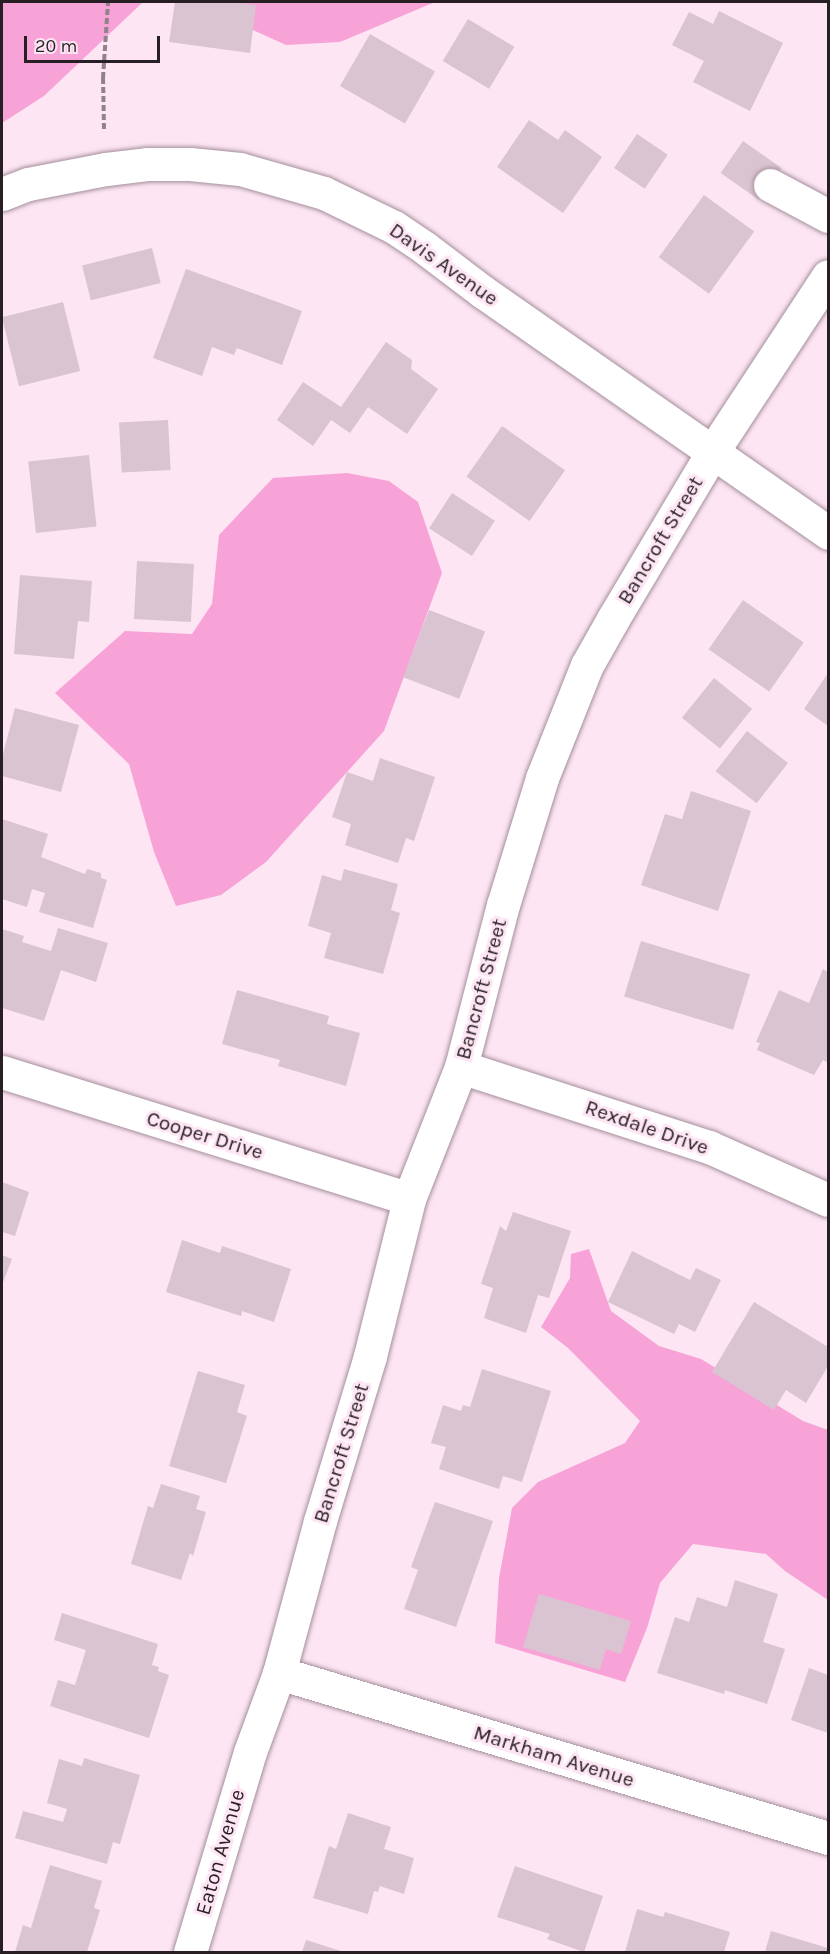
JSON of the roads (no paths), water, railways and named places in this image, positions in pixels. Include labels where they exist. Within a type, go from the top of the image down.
[{"type":"street","name":"Davis Avenue","points":[[2,194],[28,184],[106,169],[190,164],[240,169],[285,180],[342,201],[394,227],[425,248],[483,292],[828,532]]},
{"type":"street","points":[[770,185],[828,216]]},
{"type":"street","name":"Bancroft Street","points":[[250,1752],[279,1673],[320,1521],[370,1356],[409,1199],[461,1067],[503,905],[542,778],[587,664],[713,451],[828,276]]},
{"type":"street","name":"Rexdale Drive","points":[[461,1067],[700,1143],[828,1200]]},
{"type":"street","name":"Cooper Drive","points":[[2,1072],[409,1199]]},
{"type":"street","name":"Markham Avenue","points":[[279,1673],[828,1838]]},
{"type":"street","name":"Eaton Avenue","points":[[190,1953],[250,1752]]}]
